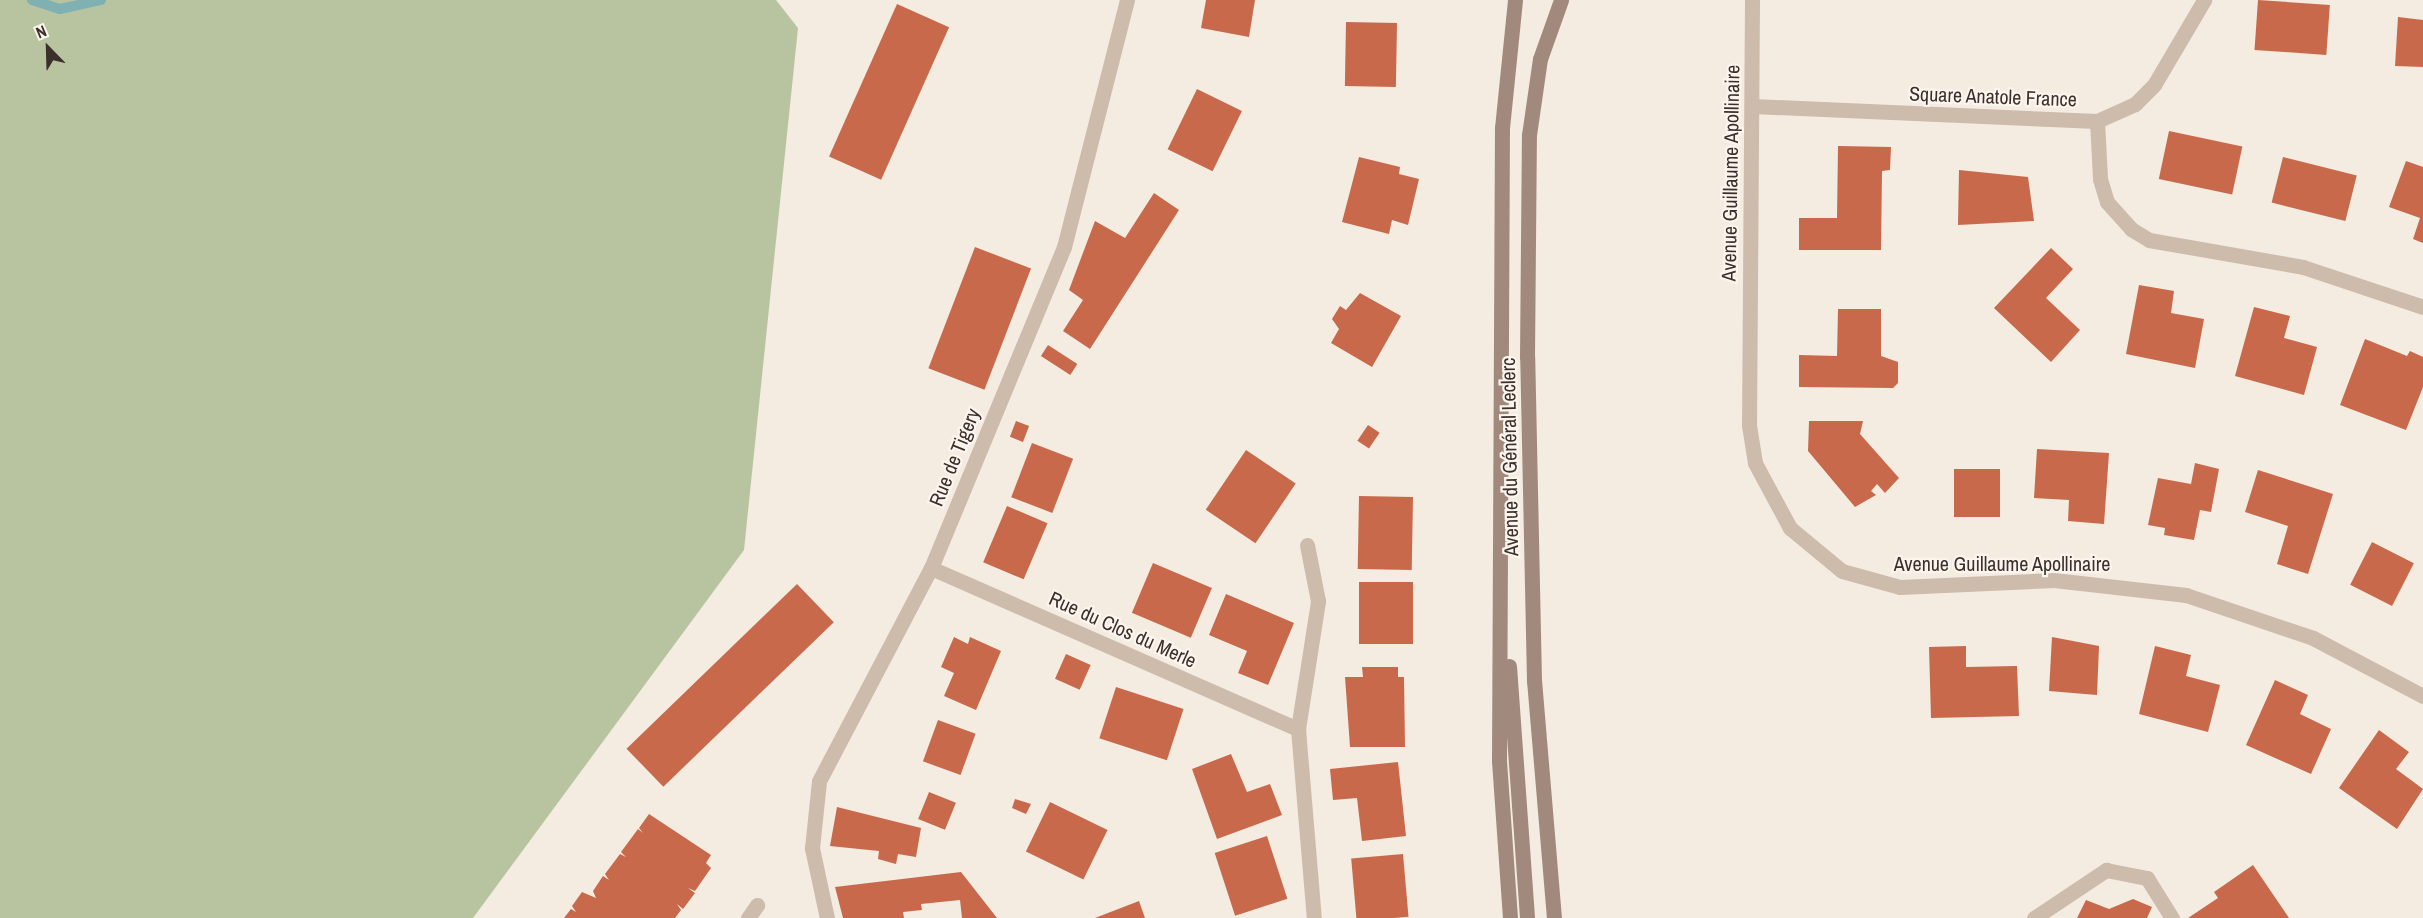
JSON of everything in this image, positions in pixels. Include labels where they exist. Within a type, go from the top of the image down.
[{"type":"main road","name":"Avenue du Général Leclerc","points":[[1510,918],[1499,761],[1502,586],[1502,128],[1515,0]]},
{"type":"main road","name":"Avenue du Général Leclerc","points":[[1554,918],[1534,681],[1528,333],[1529,135],[1540,59],[1561,0]]},
{"type":"main road","name":"Avenue du Général Leclerc","points":[[1502,586],[1527,918]]},
{"type":"street","name":"Rue de Tigery","points":[[827,918],[812,848],[819,781],[931,568],[1064,247],[1127,0]]},
{"type":"street","name":"Avenue Guillaume Apollinaire","points":[[1752,0],[1749,425],[1755,463],[1773,501],[1813,551],[1842,571],[1900,587],[2054,580],[2186,595],[2313,638],[2423,696]]},
{"type":"street","points":[[2097,121],[2134,104],[2154,86],[2204,0]]},
{"type":"street","name":"Square Anatole France","points":[[1753,106],[2097,121],[2103,191],[2131,229],[2149,240],[2303,267],[2423,307]]},
{"type":"street","points":[[1307,545],[1318,601],[1298,729],[1314,918]]},
{"type":"street","name":"Rue du Clos du Merle","points":[[931,568],[1298,729]]},
{"type":"street","points":[[2034,918],[2106,870],[2147,878],[2172,918]]},
{"type":"green space","points":[[0,0],[776,0],[798,28],[744,550],[473,918],[0,918]]},
{"type":"building","points":[[1206,0],[1255,0],[1249,37],[1201,28]]},
{"type":"building","points":[[2258,0],[2330,5],[2326,55],[2255,50]]},
{"type":"building","points":[[897,4],[949,27],[881,180],[829,157]]},
{"type":"building","points":[[2398,17],[2423,20],[2423,67],[2395,66]]},
{"type":"building","points":[[1346,22],[1397,23],[1396,87],[1345,86]]},
{"type":"building","points":[[1197,89],[1242,111],[1213,171],[1168,149]]},
{"type":"building","points":[[2169,131],[2242,147],[2232,195],[2159,179]]},
{"type":"building","points":[[1838,146],[1891,147],[1890,170],[1882,171],[1881,250],[1799,250],[1799,218],[1837,218]]},
{"type":"building","points":[[1359,157],[1400,167],[1399,174],[1419,179],[1408,225],[1392,220],[1389,234],[1342,222]]},
{"type":"building","points":[[2283,157],[2357,175],[2345,221],[2272,203]]},
{"type":"building","points":[[2406,161],[2423,167],[2423,243],[2413,239],[2420,218],[2389,207]]},
{"type":"building","points":[[1959,170],[2028,177],[2034,221],[1958,225]]},
{"type":"building","points":[[1154,193],[1179,210],[1090,349],[1063,331],[1083,300],[1069,290],[1095,221],[1125,238]]},
{"type":"building","points":[[975,247],[1031,269],[984,390],[928,368]]},
{"type":"building","points":[[2051,248],[2073,269],[2046,298],[2080,330],[2051,362],[1994,308]]},
{"type":"building","points":[[2139,285],[2174,291],[2171,313],[2204,319],[2195,368],[2126,354]]},
{"type":"building","points":[[1360,293],[1401,316],[1372,367],[1331,343],[1339,329],[1332,319],[1340,306],[1346,310]]},
{"type":"building","points":[[2254,307],[2290,316],[2284,338],[2317,347],[2304,395],[2235,376]]},
{"type":"building","points":[[1838,309],[1881,309],[1881,356],[1898,362],[1898,383],[1893,388],[1799,387],[1799,355],[1837,356]]},
{"type":"building","points":[[2365,339],[2407,356],[2410,351],[2423,357],[2423,387],[2406,430],[2340,405]]},
{"type":"building","points":[[1048,345],[1077,364],[1070,375],[1041,356]]},
{"type":"building","points":[[1016,421],[1029,426],[1023,442],[1010,437]]},
{"type":"building","points":[[1809,421],[1863,421],[1860,434],[1899,478],[1885,493],[1877,484],[1871,491],[1876,495],[1855,507],[1808,451]]},
{"type":"building","points":[[1368,425],[1380,433],[1369,449],[1357,441]]},
{"type":"building","points":[[1032,443],[1073,459],[1052,513],[1011,497]]},
{"type":"building","points":[[2037,449],[2109,453],[2104,524],[2068,521],[2069,500],[2034,498]]},
{"type":"building","points":[[1246,450],[1296,484],[1255,543],[1206,510]]},
{"type":"building","points":[[2195,463],[2219,469],[2211,512],[2200,510],[2194,540],[2164,535],[2165,528],[2148,525],[2158,478],[2191,484]]},
{"type":"building","points":[[1954,469],[2000,469],[2000,517],[1954,517]]},
{"type":"building","points":[[2258,470],[2333,494],[2308,574],[2277,564],[2288,526],[2245,512]]},
{"type":"building","points":[[1359,496],[1413,497],[1412,570],[1358,569]]},
{"type":"building","points":[[1007,506],[1048,523],[1024,579],[983,562]]},
{"type":"building","points":[[2372,542],[2414,563],[2392,606],[2350,585]]},
{"type":"building","points":[[1153,563],[1212,588],[1191,638],[1132,613]]},
{"type":"building","points":[[1359,582],[1413,582],[1413,644],[1359,644]]},
{"type":"building","points":[[797,584],[834,622],[663,787],[627,749]]},
{"type":"building","points":[[1226,594],[1294,623],[1268,685],[1238,673],[1247,651],[1209,635]]},
{"type":"building","points":[[954,637],[968,644],[970,637],[1001,651],[976,710],[944,696],[954,673],[941,667]]},
{"type":"building","points":[[2052,637],[2099,646],[2097,695],[2049,691]]},
{"type":"building","points":[[1966,646],[1966,667],[2017,666],[2019,716],[1931,718],[1929,647]]},
{"type":"building","points":[[2155,646],[2191,655],[2186,676],[2220,685],[2208,732],[2139,714]]},
{"type":"building","points":[[1066,654],[1091,665],[1080,690],[1055,679]]},
{"type":"building","points":[[1362,667],[1398,667],[1398,677],[1404,677],[1405,747],[1350,747],[1345,677],[1363,677]]},
{"type":"building","points":[[2275,680],[2308,695],[2300,714],[2331,729],[2311,774],[2246,745]]},
{"type":"building","points":[[1116,687],[1184,709],[1167,760],[1099,738]]},
{"type":"building","points":[[938,720],[976,734],[961,775],[923,761]]},
{"type":"building","points":[[2379,730],[2409,752],[2396,769],[2423,789],[2397,829],[2339,788]]},
{"type":"building","points":[[1231,754],[1247,792],[1270,784],[1282,815],[1217,839],[1192,769]]},
{"type":"building","points":[[1398,762],[1406,836],[1362,841],[1357,798],[1333,800],[1330,769]]},
{"type":"building","points":[[929,792],[956,803],[945,830],[918,819]]},
{"type":"building","points":[[1015,799],[1031,804],[1026,814],[1012,808]]},
{"type":"building","points":[[1050,802],[1108,830],[1083,879],[1026,851]]},
{"type":"building","points":[[837,807],[921,828],[916,857],[898,854],[896,864],[878,859],[879,851],[830,846]]},
{"type":"building","points":[[649,814],[711,855],[706,863],[711,868],[695,891],[688,888],[695,893],[683,909],[677,904],[681,910],[675,918],[564,918],[571,909],[576,912],[572,906],[582,892],[596,898],[593,891],[603,876],[609,880],[605,874],[620,854],[626,857],[621,852],[638,829],[643,833],[639,828]]},
{"type":"building","points":[[1267,836],[1287,899],[1235,916],[1215,853]]},
{"type":"building","points":[[1403,854],[1408,917],[1356,918],[1351,859]]},
{"type":"building","points":[[2253,865],[2289,918],[2188,918],[2218,898],[2214,892]]},
{"type":"building","points":[[961,872],[997,918],[962,918],[960,900],[921,904],[922,910],[903,912],[904,918],[843,918],[835,887]]},
{"type":"building","points":[[2133,899],[2152,907],[2147,918],[2077,918],[2086,900],[2109,909]]},
{"type":"building","points":[[1139,901],[1145,918],[1095,918]]},
{"type":"waterway","points":[[32,0],[60,9],[101,0]]}]
